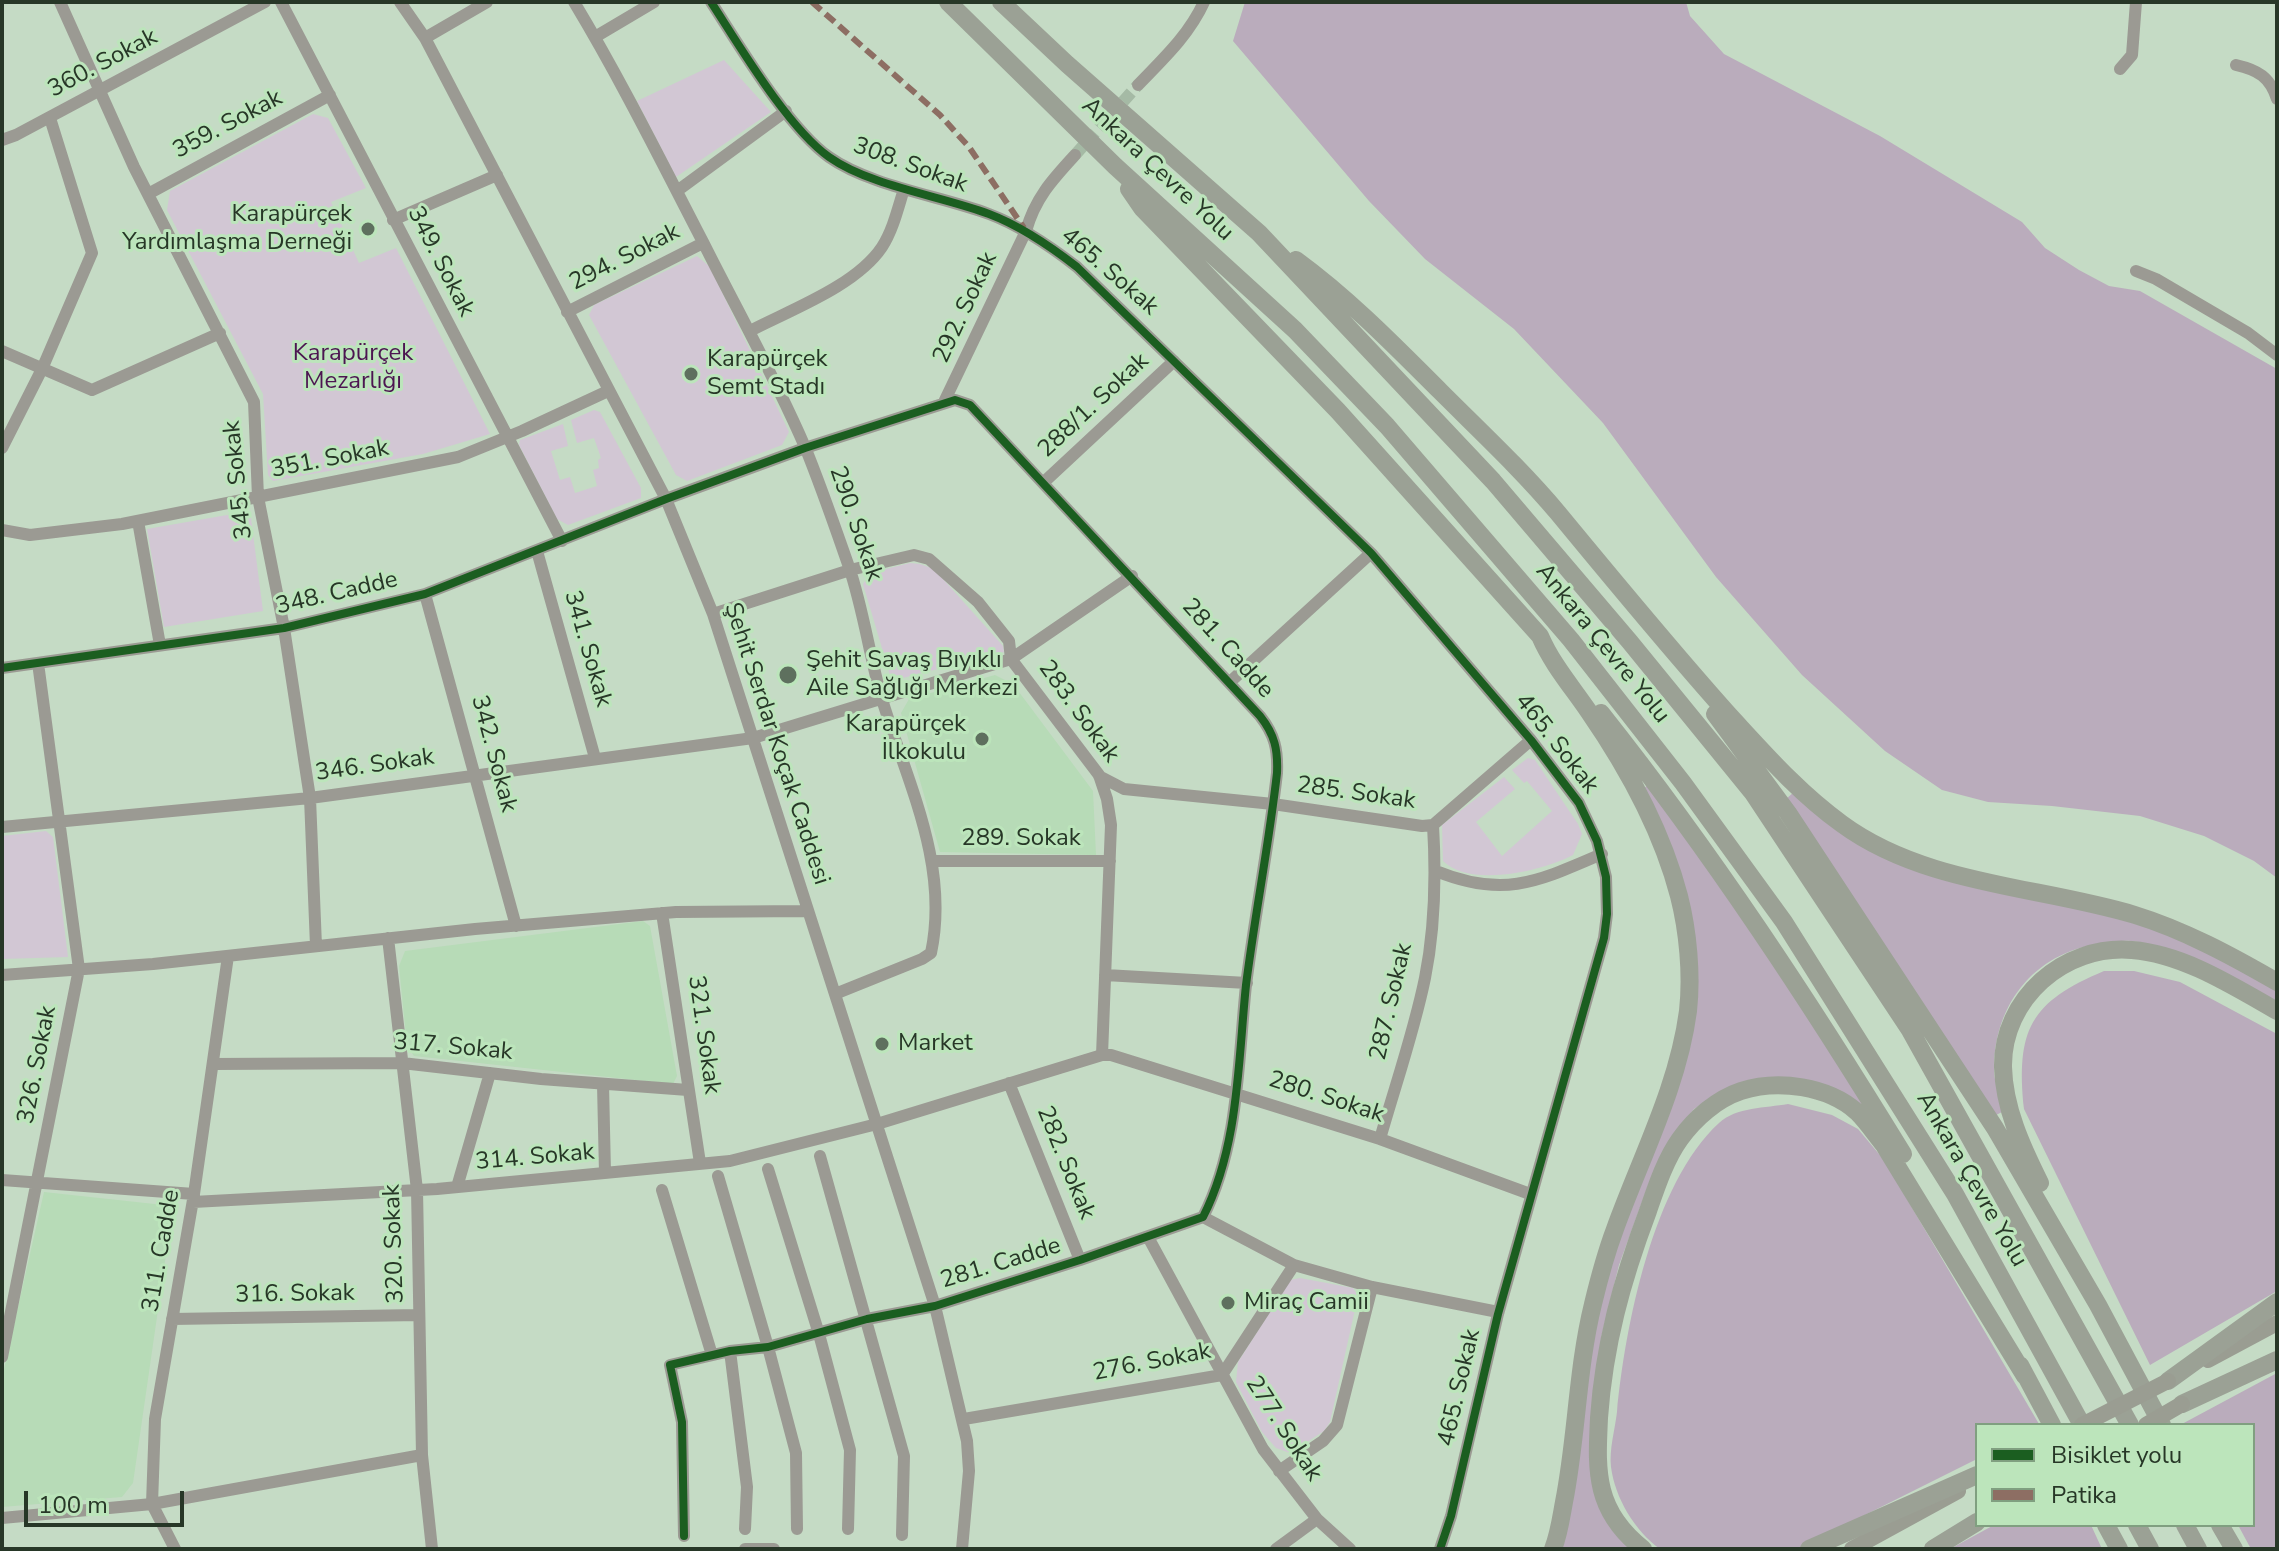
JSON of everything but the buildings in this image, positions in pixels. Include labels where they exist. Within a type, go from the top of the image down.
[{"type":"highway","name":"Ankara Çevre Yolu","points":[[948,2],[1115,166],[1295,330],[1387,426],[1571,640],[1683,783],[1784,922],[1955,1194],[2081,1423]]},
{"type":"highway","name":"Ankara Çevre Yolu","points":[[1001,2],[1259,233],[1493,481],[1753,793],[1910,1030],[2129,1423]]},
{"type":"highway","points":[[1115,166],[1142,208],[1338,411],[1540,636],[1665,794],[1845,1060],[1942,1216],[2051,1423]]},
{"type":"highway","points":[[1259,233],[1330,285],[1469,420],[1555,510],[1659,637],[1792,783],[1844,826],[1906,858],[1981,881],[2058,895],[2137,916],[2226,953],[2277,982]]},
{"type":"highway","points":[[1540,636],[1548,655],[1590,713],[1630,778],[1660,839],[1679,897],[1688,956],[1688,1010],[1676,1067],[1615,1230],[1593,1306],[1580,1373],[1569,1475],[1553,1549]]},
{"type":"highway","points":[[1659,637],[1788,813],[1995,1128],[2098,1305],[2161,1423]]},
{"type":"highway","points":[[2098,1305],[2025,1151],[2008,1104],[2003,1066],[2009,1027],[2028,994],[2050,973],[2075,958],[2105,951],[2132,950],[2179,961],[2236,987],[2277,1011]]},
{"type":"highway","points":[[1643,1549],[1628,1537],[1612,1515],[1602,1492],[1597,1455],[1603,1367],[1625,1271],[1659,1180],[1679,1140],[1706,1109],[1742,1091],[1784,1086],[1819,1090],[1855,1111],[1884,1145],[2025,1376]]},
{"type":"highway","points":[[2168,1381],[2277,1302]]},
{"type":"highway","points":[[2182,1404],[2277,1357]]},
{"type":"highway","points":[[1809,1549],[1975,1476]]},
{"type":"highway","points":[[1933,1549],[1975,1521]]},
{"type":"highway","points":[[2107,1527],[2119,1549]]},
{"type":"highway","points":[[2138,1527],[2150,1549]]},
{"type":"highway","points":[[2186,1527],[2198,1549]]},
{"type":"highway","points":[[2219,1527],[2228,1549]]},
{"type":"highway","points":[[2219,1527],[2234,1549]]},
{"type":"main road","points":[[2086,1423],[2277,1323]]},
{"type":"main road","points":[[2149,1423],[2182,1404]]},
{"type":"main road","points":[[1852,1549],[1975,1482]]},
{"type":"main road","points":[[1919,1549],[1975,1521]]},
{"type":"street","name":"345. Sokak","points":[[60,2],[148,194],[254,402],[258,497],[284,628],[310,798],[316,946]]},
{"type":"street","name":"360. Sokak","points":[[2,140],[100,92],[265,2]]},
{"type":"street","name":"349. Sokak","points":[[281,2],[562,541]]},
{"type":"street","name":"Şehit Serdar Koçak Caddesi","points":[[400,2],[425,38],[666,499],[713,614],[935,1306],[964,1419],[969,1471],[962,1549]]},
{"type":"street","points":[[425,38],[487,2]]},
{"type":"street","name":"290. Sokak","points":[[574,2],[750,331],[805,448],[850,570],[882,697],[933,861],[936,887],[931,953],[835,994]]},
{"type":"street","points":[[595,37],[654,2]]},
{"type":"street","name":"308. Sokak","points":[[711,2],[786,111],[829,157],[904,189],[990,214],[1026,231]]},
{"type":"street","points":[[1138,85],[1196,20],[1204,2]]},
{"type":"street","points":[[2120,69],[2132,55],[2136,2]]},
{"type":"street","points":[[2236,65],[2257,70],[2274,88],[2277,99]]},
{"type":"street","name":"359. Sokak","points":[[148,194],[330,95]]},
{"type":"street","points":[[677,191],[786,111]]},
{"type":"street","points":[[2,448],[42,369],[92,253],[50,118]]},
{"type":"street","name":"292. Sokak","points":[[944,402],[1040,196],[1075,155]]},
{"type":"street","points":[[393,220],[497,175]]},
{"type":"street","points":[[750,331],[835,287],[871,261],[889,233],[904,189]]},
{"type":"street","name":"465. Sokak","points":[[1026,231],[1077,267],[1371,553],[1531,740],[1579,803],[1602,854],[1607,896],[1601,950],[1498,1312],[1451,1516],[1440,1549]]},
{"type":"street","name":"294. Sokak","points":[[567,312],[703,243]]},
{"type":"street","points":[[2136,271],[2156,279],[2248,333],[2277,355]]},
{"type":"street","points":[[2,351],[92,390],[220,333]]},
{"type":"street","name":"288/1. Sokak","points":[[1043,483],[1174,361]]},
{"type":"street","name":"351. Sokak","points":[[2,530],[30,535],[138,521],[458,457],[608,391]]},
{"type":"street","name":"281. Cadde","points":[[684,1536],[682,1422],[670,1365],[730,1351],[768,1347],[867,1319],[935,1306],[1203,1217],[1226,1150],[1273,804],[1277,763],[1274,738],[1260,716],[1230,682],[970,405],[955,400],[944,402]]},
{"type":"street","points":[[666,499],[944,402]]},
{"type":"street","name":"348. Cadde","points":[[2,668],[284,628],[425,594],[666,499]]},
{"type":"street","points":[[138,521],[160,645]]},
{"type":"street","name":"341. Sokak","points":[[537,551],[595,758]]},
{"type":"street","points":[[1230,682],[1371,553]]},
{"type":"street","name":"283. Sokak","points":[[713,614],[850,570],[914,555],[929,559],[978,602],[1009,641],[1011,659],[1099,775],[1110,814],[1102,1055]]},
{"type":"street","name":"346. Sokak","points":[[2,827],[310,798],[753,738],[1011,659],[1132,576]]},
{"type":"street","name":"342. Sokak","points":[[425,594],[516,926]]},
{"type":"street","name":"326. Sokak","points":[[2,1357],[79,969],[38,663]]},
{"type":"street","name":"285. Sokak","points":[[1099,775],[1124,789],[1273,804],[1422,826],[1433,825],[1531,740]]},
{"type":"street","points":[[1110,814],[1124,789]]},
{"type":"street","name":"287. Sokak","points":[[1380,1139],[1425,976],[1436,871],[1433,825]]},
{"type":"street","points":[[1436,871],[1479,885],[1512,885],[1555,874],[1602,854]]},
{"type":"street","name":"289. Sokak","points":[[933,861],[1110,861]]},
{"type":"street","points":[[2,975],[662,913],[806,911]]},
{"type":"street","name":"321. Sokak","points":[[662,913],[700,1163]]},
{"type":"street","name":"320. Sokak","points":[[388,938],[417,1190],[422,1455],[432,1549]]},
{"type":"street","name":"311. Cadde","points":[[175,1549],[152,1504],[155,1419],[194,1198],[228,956]]},
{"type":"street","points":[[1105,975],[1247,983]]},
{"type":"street","name":"280. Sokak","points":[[877,1124],[1102,1055],[1123,1057],[1380,1139],[1530,1194]]},
{"type":"street","name":"317. Sokak","points":[[213,1064],[402,1063],[688,1090]]},
{"type":"street","points":[[457,1187],[490,1073]]},
{"type":"street","name":"282. Sokak","points":[[1009,1083],[1080,1260]]},
{"type":"street","points":[[603,1084],[605,1173]]},
{"type":"street","name":"314. Sokak","points":[[2,1180],[194,1198],[417,1190],[730,1161],[877,1124]]},
{"type":"street","points":[[820,1156],[904,1456],[902,1535]]},
{"type":"street","points":[[768,1169],[819,1334],[850,1450],[848,1529]]},
{"type":"street","points":[[718,1176],[796,1453],[797,1529]]},
{"type":"street","points":[[662,1190],[712,1355]]},
{"type":"street","points":[[1203,1217],[1294,1265],[1372,1287],[1498,1312]]},
{"type":"street","name":"277. Sokak","points":[[1148,1237],[1263,1449],[1317,1519],[1350,1549]]},
{"type":"street","name":"276. Sokak","points":[[964,1419],[1222,1375],[1294,1265]]},
{"type":"street","points":[[1279,1471],[1323,1441],[1337,1425],[1372,1287]]},
{"type":"street","name":"316. Sokak","points":[[172,1319],[419,1315]]},
{"type":"street","points":[[730,1351],[747,1487],[745,1529]]},
{"type":"street","points":[[2,1518],[152,1504],[422,1455]]},
{"type":"street","points":[[1276,1549],[1317,1519]]},
{"type":"street","points":[[745,1549],[774,1549]]},
{"type":"shaded area","points":[[1245,2],[1686,2],[1690,16],[1724,54],[1880,136],[2022,222],[2045,248],[2079,270],[2109,286],[2140,291],[2277,369],[2277,878],[2254,861],[2204,836],[2140,816],[1988,802],[1942,790],[1885,751],[1802,675],[1716,577],[1603,423],[1514,329],[1425,259],[1369,201],[1233,41]]},
{"type":"shaded area","name":"Karapürçek İlkokulu","points":[[995,675],[1013,684],[1093,791],[1096,855],[940,852],[901,713],[909,699]]},
{"type":"shaded area","points":[[1652,782],[1872,1106],[1864,1111],[1845,1094],[1719,1092],[1694,1109],[1677,1130],[1650,1180],[1619,1265],[1601,1338],[1592,1459],[1636,1549],[1558,1549],[1598,1294],[1676,1082],[1692,972],[1644,788]]},
{"type":"shaded area","points":[[1795,791],[1854,837],[2164,932],[2277,984],[2277,1001],[2206,965],[2149,944],[2119,941],[2082,947],[2041,968],[2012,1001],[1996,1045],[1994,1070],[2004,1111],[1992,1117],[1785,800]]},
{"type":"shaded area","points":[[643,921],[650,926],[677,1076],[673,1084],[414,1056],[407,1046],[399,966],[405,951]]},
{"type":"shaded area","points":[[2104,971],[2134,971],[2180,982],[2277,1034],[2277,1291],[2150,1365],[2024,1109],[2023,1058],[2033,1022],[2044,1007],[2059,995]]},
{"type":"shaded area","points":[[1788,1104],[1832,1115],[1858,1129],[1884,1160],[2038,1423],[1975,1423],[1975,1460],[1797,1549],[1660,1549],[1642,1533],[1628,1513],[1613,1479],[1611,1460],[1635,1299],[1660,1218],[1676,1182],[1696,1149],[1726,1118]]},
{"type":"shaded area","points":[[44,1192],[173,1206],[133,1483],[122,1497],[2,1507],[2,1378]]},
{"type":"shaded area","points":[[2277,1373],[2277,1549],[2251,1549],[2239,1527],[2255,1527],[2255,1423],[2184,1423]]},
{"type":"shaded area","points":[[1990,1527],[2092,1527],[2102,1549],[1950,1549]]},
{"type":"green space","points":[[724,60],[771,112],[676,177],[637,101]]},
{"type":"green space","name":"Karapürçek Mezarlığı","points":[[313,114],[328,118],[366,188],[331,202],[359,263],[396,248],[490,434],[423,454],[273,481],[268,475],[263,394],[167,210],[170,191]]},
{"type":"green space","name":"Karapürçek Semt Stadı","points":[[697,256],[710,267],[789,432],[782,445],[687,481],[676,475],[589,315],[594,305]]},
{"type":"green space","points":[[594,410],[600,412],[641,488],[641,498],[568,525],[557,519],[519,445],[520,440],[563,424],[568,446],[551,451],[560,480],[570,477],[575,493],[597,486],[593,470],[599,468],[598,460],[601,458],[594,438],[577,443],[571,420]]},
{"type":"green space","points":[[250,511],[263,611],[164,627],[147,529]]},
{"type":"green space","points":[[910,563],[934,569],[1003,646],[1004,652],[895,680],[890,675],[863,584],[870,573]]},
{"type":"green space","points":[[1528,758],[1535,760],[1578,824],[1582,834],[1573,855],[1526,871],[1488,875],[1470,874],[1443,861],[1442,825],[1504,777],[1515,789],[1476,822],[1502,856],[1552,811],[1527,781],[1524,783],[1512,770]]},
{"type":"green space","points":[[46,831],[53,837],[68,957],[2,959],[2,836]]},
{"type":"green space","points":[[1300,1278],[1353,1288],[1358,1296],[1330,1422],[1324,1431],[1290,1453],[1276,1448],[1262,1432],[1236,1382],[1238,1362],[1290,1280]]},
{"type":"tunnel","points":[[1075,155],[1138,85]]},
{"type":"marked path","points":[[812,2],[940,115],[969,147],[1024,228]]},
{"type":"cycle path","points":[[711,2],[781,107],[813,144],[829,157],[865,176],[1001,219],[1035,237],[1077,267],[1371,553],[1531,740],[1579,803],[1597,841],[1606,877],[1604,938],[1498,1314],[1451,1516],[1440,1549]]},
{"type":"cycle path","points":[[2,668],[284,628],[425,594],[805,448],[955,400],[970,405],[1260,716],[1274,743],[1277,773],[1246,985],[1235,1103],[1224,1162],[1203,1217],[935,1306],[867,1319],[768,1347],[730,1351],[670,1365],[682,1422],[684,1536]]},
{"type":"place","name":"Karapürçek Yardımlaşma Derneği","points":[[368,229]]},
{"type":"place","name":"Karapürçek Semt Stadı","points":[[691,374]]},
{"type":"place","name":"Şehit Savaş Bıyıklı Aile Sağlığı Merkezi","points":[[788,675]]},
{"type":"place","name":"Karapürçek İlkokulu","points":[[982,739]]},
{"type":"place","name":"Market","points":[[882,1044]]},
{"type":"place","name":"Miraç Camii","points":[[1228,1303]]}]
